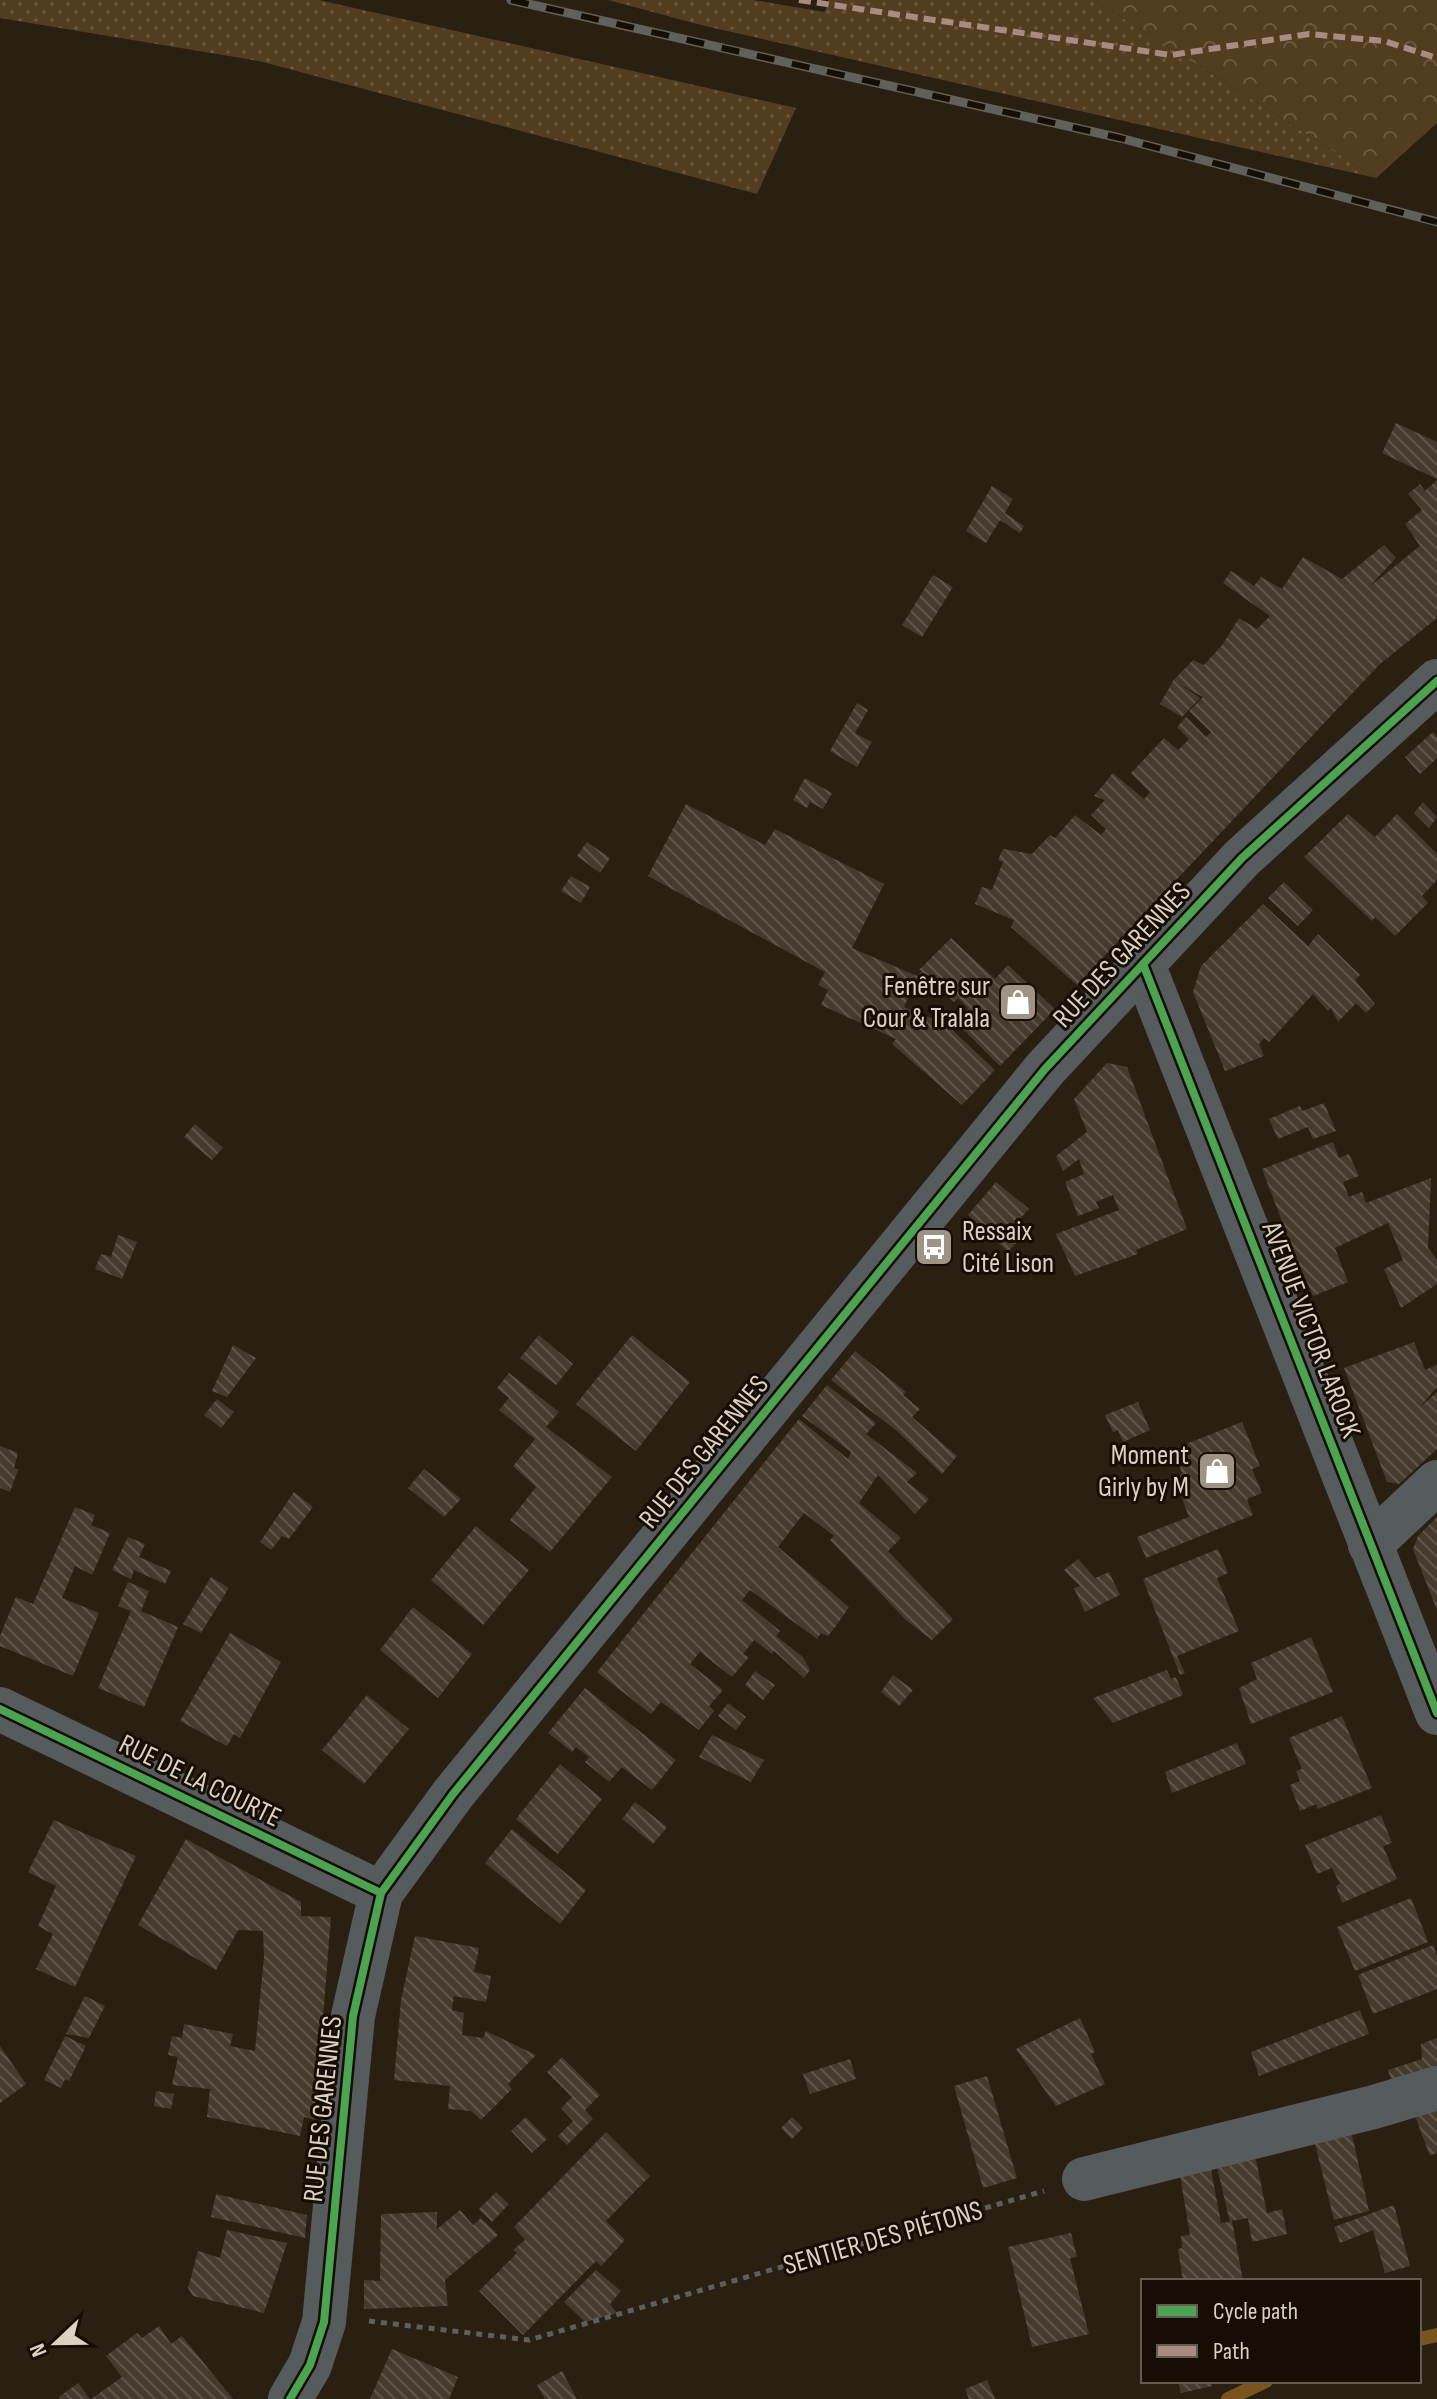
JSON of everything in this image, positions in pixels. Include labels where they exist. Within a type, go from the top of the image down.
[{"type":"street","name":"RUE DES GARENNES","points":[[290,2399],[310,2365],[324,2322],[353,2016],[381,1893],[453,1794],[1045,1069],[1242,858],[1437,681]]},
{"type":"street","name":"AVENUE VICTOR LAROCK","points":[[1143,964],[1437,1713]]},
{"type":"street","points":[[1370,1545],[1437,1482]]},
{"type":"street","name":"RUE DE LA COURTE","points":[[0,1709],[381,1893]]},
{"type":"street","points":[[1084,2179],[1374,2107],[1437,2088]]},
{"type":"green space","points":[[0,0],[319,0],[796,108],[757,194],[259,61],[0,18]]},
{"type":"green space","points":[[608,0],[753,0],[825,12],[828,0],[1095,0],[1376,178],[705,26]]},
{"type":"green space","points":[[1095,0],[1437,0],[1437,123],[1376,178]]},
{"type":"building","points":[[1396,423],[1437,442],[1437,479],[1382,453]]},
{"type":"building","points":[[1437,480],[1437,618],[1380,664],[1077,985],[1011,927],[1014,920],[975,904],[982,887],[992,890],[1003,862],[998,860],[1003,849],[1032,854],[1050,835],[1055,838],[1075,815],[1101,835],[1106,829],[1091,815],[1105,800],[1094,796],[1113,773],[1144,799],[1150,792],[1131,773],[1164,738],[1178,750],[1189,739],[1177,727],[1186,717],[1206,737],[1211,732],[1189,711],[1203,697],[1179,684],[1200,698],[1182,717],[1160,704],[1173,681],[1193,660],[1204,665],[1223,644],[1239,618],[1257,629],[1270,616],[1223,583],[1231,571],[1254,586],[1261,577],[1282,589],[1303,557],[1342,579],[1384,545],[1396,558],[1369,587],[1420,546],[1405,524],[1422,510],[1408,494],[1420,484],[1425,491]]},
{"type":"building","points":[[992,486],[1013,499],[1005,513],[1024,526],[1020,533],[1000,520],[986,543],[966,531]]},
{"type":"building","points":[[933,575],[953,587],[922,637],[902,625]]},
{"type":"building","points":[[857,703],[868,710],[855,733],[872,742],[857,767],[830,751]]},
{"type":"building","points":[[1433,732],[1437,737],[1437,758],[1420,774],[1405,757]]},
{"type":"building","points":[[805,778],[832,793],[823,809],[810,802],[807,808],[793,800]]},
{"type":"building","points":[[1423,802],[1437,817],[1429,828],[1414,813]]},
{"type":"building","points":[[686,804],[765,845],[775,829],[884,884],[852,948],[917,976],[922,971],[919,970],[951,938],[995,979],[1008,965],[1055,1009],[1000,1066],[955,1021],[968,1008],[958,998],[954,1002],[936,985],[925,995],[914,985],[904,1007],[946,1024],[995,1070],[962,1105],[892,1044],[896,1039],[821,1005],[828,990],[818,985],[825,972],[648,876]]},
{"type":"building","points":[[1348,814],[1375,837],[1397,814],[1437,854],[1437,880],[1422,896],[1428,903],[1395,936],[1375,917],[1372,921],[1304,857]]},
{"type":"building","points":[[587,842],[610,858],[600,873],[577,856]]},
{"type":"building","points":[[571,876],[590,887],[581,903],[561,891]]},
{"type":"building","points":[[1284,882],[1313,910],[1298,926],[1268,898]]},
{"type":"building","points":[[1263,904],[1308,946],[1318,934],[1360,975],[1355,980],[1375,1004],[1366,1013],[1356,1003],[1338,1022],[1331,1008],[1328,1011],[1313,994],[1269,1042],[1264,1038],[1259,1044],[1264,1056],[1225,1071],[1193,992],[1201,966]]},
{"type":"building","points":[[1107,1063],[1127,1067],[1187,1229],[1136,1250],[1138,1254],[1075,1276],[1056,1234],[1119,1210],[1113,1195],[1096,1202],[1099,1208],[1078,1216],[1065,1182],[1084,1174],[1079,1159],[1063,1171],[1056,1156],[1087,1132],[1074,1099]]},
{"type":"building","points":[[1324,1103],[1336,1131],[1313,1139],[1308,1127],[1278,1139],[1269,1119],[1300,1106],[1302,1111]]},
{"type":"building","points":[[195,1124],[223,1148],[212,1160],[184,1137]]},
{"type":"building","points":[[1333,1142],[1339,1158],[1349,1154],[1359,1176],[1343,1182],[1349,1197],[1362,1192],[1366,1203],[1431,1178],[1428,1248],[1437,1260],[1437,1284],[1401,1308],[1384,1269],[1403,1260],[1388,1223],[1335,1248],[1348,1282],[1313,1296],[1295,1255],[1262,1169]]},
{"type":"building","points":[[996,1182],[1029,1209],[1007,1233],[1017,1242],[1008,1252],[968,1215]]},
{"type":"building","points":[[118,1235],[137,1242],[122,1279],[95,1269],[101,1254],[111,1257]]},
{"type":"building","points":[[539,1335],[573,1364],[556,1385],[520,1358]]},
{"type":"building","points":[[632,1335],[690,1382],[636,1451],[576,1404]]},
{"type":"building","points":[[1414,1342],[1425,1370],[1437,1365],[1437,1387],[1419,1408],[1437,1392],[1437,1449],[1399,1484],[1387,1482],[1344,1368]]},
{"type":"building","points":[[233,1345],[256,1358],[227,1397],[212,1391]]},
{"type":"building","points":[[855,1351],[906,1392],[903,1395],[920,1409],[912,1417],[957,1456],[942,1474],[898,1432],[831,1380]]},
{"type":"building","points":[[509,1373],[559,1412],[546,1427],[612,1477],[550,1552],[510,1520],[536,1487],[513,1466],[535,1439],[499,1410],[509,1398],[497,1388]]},
{"type":"building","points":[[827,1385],[876,1423],[866,1434],[917,1473],[907,1482],[929,1499],[915,1514],[878,1475],[859,1503],[901,1538],[888,1551],[953,1619],[932,1640],[906,1620],[830,1540],[834,1536],[804,1513],[778,1547],[849,1607],[836,1626],[828,1636],[821,1633],[817,1639],[750,1590],[742,1600],[780,1631],[776,1636],[803,1657],[810,1670],[804,1678],[774,1651],[772,1654],[754,1640],[743,1654],[749,1657],[732,1677],[700,1652],[690,1664],[723,1690],[709,1706],[714,1711],[699,1730],[661,1702],[651,1714],[597,1672],[799,1419],[848,1459],[851,1452],[802,1416]]},
{"type":"building","points":[[217,1399],[234,1412],[221,1428],[204,1415]]},
{"type":"building","points":[[1138,1402],[1150,1430],[1123,1442],[1118,1430],[1113,1432],[1105,1415]]},
{"type":"building","name":"Moment Girly by M","points":[[1242,1422],[1260,1466],[1252,1469],[1262,1493],[1247,1499],[1253,1515],[1146,1558],[1137,1537],[1189,1517],[1175,1480],[1182,1473],[1173,1449]]},
{"type":"building","points":[[0,1446],[18,1453],[14,1468],[18,1470],[10,1492],[0,1488]]},
{"type":"building","points":[[424,1469],[461,1499],[444,1517],[408,1488]]},
{"type":"building","points":[[294,1492],[313,1507],[289,1539],[282,1536],[271,1550],[260,1542]]},
{"type":"building","points":[[75,1507],[95,1515],[91,1525],[110,1533],[92,1575],[75,1566],[62,1598],[99,1613],[73,1676],[0,1646],[0,1636],[16,1597],[33,1604]]},
{"type":"building","points":[[1437,1517],[1437,1610],[1413,1549],[1418,1536]]},
{"type":"building","points":[[476,1526],[529,1570],[483,1625],[431,1580]]},
{"type":"building","points":[[128,1537],[145,1544],[139,1557],[171,1571],[165,1584],[134,1570],[131,1579],[112,1570]]},
{"type":"building","points":[[1218,1549],[1228,1573],[1217,1578],[1239,1631],[1177,1656],[1185,1673],[1180,1675],[1143,1579]]},
{"type":"building","points":[[1078,1559],[1095,1578],[1109,1572],[1120,1595],[1085,1612],[1074,1588],[1080,1586],[1064,1570]]},
{"type":"building","points":[[211,1577],[229,1588],[201,1633],[183,1624]]},
{"type":"building","points":[[128,1582],[149,1591],[141,1611],[178,1627],[144,1707],[98,1688],[131,1611],[118,1606]]},
{"type":"building","points":[[413,1607],[472,1654],[438,1698],[380,1650]]},
{"type":"building","points":[[230,1633],[281,1662],[240,1738],[234,1734],[227,1746],[180,1721]]},
{"type":"building","points":[[1311,1637],[1333,1692],[1251,1724],[1239,1688],[1257,1679],[1251,1663]]},
{"type":"building","points":[[1167,1670],[1171,1679],[1176,1677],[1183,1695],[1113,1723],[1093,1698]]},
{"type":"building","points":[[755,1671],[775,1685],[763,1700],[745,1685]]},
{"type":"building","points":[[893,1675],[913,1690],[899,1706],[881,1692]]},
{"type":"building","points":[[585,1688],[676,1760],[652,1790],[622,1767],[609,1782],[585,1762],[589,1757],[576,1747],[572,1752],[548,1733]]},
{"type":"building","points":[[367,1695],[409,1729],[364,1784],[322,1750]]},
{"type":"building","points":[[728,1703],[746,1717],[736,1730],[718,1716]]},
{"type":"building","points":[[1342,1716],[1372,1788],[1318,1809],[1316,1804],[1300,1811],[1290,1785],[1300,1781],[1296,1771],[1302,1769],[1289,1738]]},
{"type":"building","points":[[712,1735],[764,1760],[751,1782],[699,1757]]},
{"type":"building","points":[[1237,1743],[1246,1764],[1172,1793],[1165,1772]]},
{"type":"building","points":[[560,1764],[602,1799],[558,1854],[516,1819]]},
{"type":"building","points":[[635,1802],[667,1827],[653,1844],[622,1819]]},
{"type":"building","points":[[1381,1815],[1392,1843],[1383,1846],[1397,1879],[1342,1903],[1336,1886],[1340,1884],[1332,1868],[1317,1874],[1305,1845]]},
{"type":"building","points":[[54,1820],[136,1856],[75,1987],[36,1969],[53,1934],[38,1926],[56,1886],[28,1872]]},
{"type":"building","points":[[512,1829],[586,1890],[560,1924],[485,1863]]},
{"type":"building","points":[[186,1839],[301,1902],[301,1916],[331,1917],[315,2120],[304,2117],[300,2136],[207,2117],[210,2089],[172,2085],[178,2057],[168,2055],[172,2036],[182,2038],[184,2024],[233,2034],[230,2046],[255,2051],[264,1956],[263,1931],[238,1930],[216,1970],[138,1925]]},
{"type":"building","points":[[1411,1898],[1428,1942],[1355,1971],[1337,1927]]},
{"type":"building","points":[[415,1936],[479,1948],[474,1972],[491,1976],[486,2002],[454,1996],[452,2010],[464,2013],[462,2035],[483,2038],[486,2031],[536,2055],[508,2084],[512,2089],[481,2120],[471,2111],[448,2109],[450,2086],[394,2080],[401,2000]]},
{"type":"building","points":[[1433,1945],[1437,1956],[1437,1989],[1373,2014],[1358,1975]]},
{"type":"building","points":[[85,1996],[105,2006],[89,2038],[66,2034]]},
{"type":"building","points":[[1360,2010],[1369,2034],[1259,2076],[1251,2052]]},
{"type":"building","points":[[1080,2018],[1095,2052],[1091,2054],[1105,2084],[1056,2106],[1016,2049]]},
{"type":"building","points":[[65,2036],[86,2046],[69,2081],[65,2079],[61,2088],[44,2080]]},
{"type":"building","points":[[1437,2038],[1437,2080],[1395,2092],[1388,2070],[1422,2059],[1421,2044]]},
{"type":"building","points":[[0,2046],[26,2084],[0,2103]]},
{"type":"building","points":[[562,2057],[600,2095],[585,2110],[593,2119],[567,2145],[558,2136],[573,2121],[561,2108],[572,2097],[547,2072]]},
{"type":"building","points":[[850,2059],[856,2079],[810,2094],[803,2074]]},
{"type":"building","points":[[987,2076],[1017,2178],[983,2188],[954,2086]]},
{"type":"building","points":[[156,2091],[174,2094],[171,2109],[154,2106]]},
{"type":"building","points":[[1437,2096],[1437,2153],[1430,2156],[1411,2105]]},
{"type":"building","points":[[526,2117],[547,2139],[532,2153],[511,2131]]},
{"type":"building","points":[[792,2117],[803,2128],[792,2139],[781,2128]]},
{"type":"building","points":[[1350,2126],[1369,2211],[1334,2220],[1313,2136]]},
{"type":"building","points":[[606,2132],[650,2176],[606,2221],[625,2240],[601,2266],[596,2261],[523,2335],[479,2291],[517,2253],[513,2250],[525,2240],[514,2227]]},
{"type":"building","points":[[1255,2155],[1267,2213],[1282,2209],[1287,2234],[1252,2242],[1248,2218],[1232,2221],[1243,2279],[1183,2279],[1178,2249],[1182,2248],[1181,2236],[1190,2235],[1179,2170],[1210,2164],[1221,2223],[1230,2222],[1216,2163]]},
{"type":"building","points":[[496,2192],[509,2204],[492,2222],[479,2209]]},
{"type":"building","points":[[216,2194],[307,2215],[305,2238],[211,2217]]},
{"type":"building","points":[[1394,2205],[1410,2266],[1385,2273],[1373,2230],[1340,2243],[1334,2227]]},
{"type":"building","points":[[460,2210],[473,2225],[481,2218],[498,2235],[445,2280],[448,2306],[364,2309],[364,2280],[380,2281],[381,2214],[437,2212],[437,2229]]},
{"type":"building","points":[[227,2230],[287,2243],[264,2313],[193,2296],[188,2288],[198,2251],[220,2258]]},
{"type":"building","points":[[1071,2233],[1077,2257],[1070,2258],[1089,2334],[1032,2347],[1008,2247]]},
{"type":"building","points":[[596,2270],[621,2291],[610,2304],[617,2313],[585,2322],[564,2302]]},
{"type":"building","points":[[159,2326],[171,2344],[182,2336],[233,2399],[91,2399],[122,2377],[106,2356],[137,2333],[142,2338]]},
{"type":"building","points":[[392,2349],[458,2377],[449,2399],[370,2399]]},
{"type":"building","points":[[562,2371],[577,2399],[545,2399],[537,2385]]},
{"type":"building","points":[[987,2380],[995,2399],[969,2399],[965,2389]]},
{"type":"building","points":[[78,2383],[90,2399],[60,2399],[59,2397]]},
{"type":"building","points":[[1178,2383],[1211,2383],[1212,2386],[1181,2393]]},
{"type":"waterway","points":[[1421,2339],[1437,2335]]},
{"type":"waterway","points":[[1228,2399],[1262,2383]]},
{"type":"railway","points":[[511,0],[1120,138],[1437,222]]},
{"type":"marked path","points":[[799,0],[1171,55],[1309,34],[1384,41],[1437,58]]},
{"type":"cycle path","points":[[290,2399],[310,2365],[324,2322],[353,2016],[381,1893],[453,1794],[1045,1069],[1242,858],[1437,681]]},
{"type":"cycle path","points":[[1143,964],[1437,1713]]},
{"type":"cycle path","points":[[0,1709],[381,1893]]},
{"type":"place","name":"Fenêtre sur Cour & Tralala","points":[[1018,1002]]},
{"type":"place","name":"Ressaix Cité Lison","points":[[934,1247]]},
{"type":"place","name":"Moment Girly by M","points":[[1217,1471]]}]
